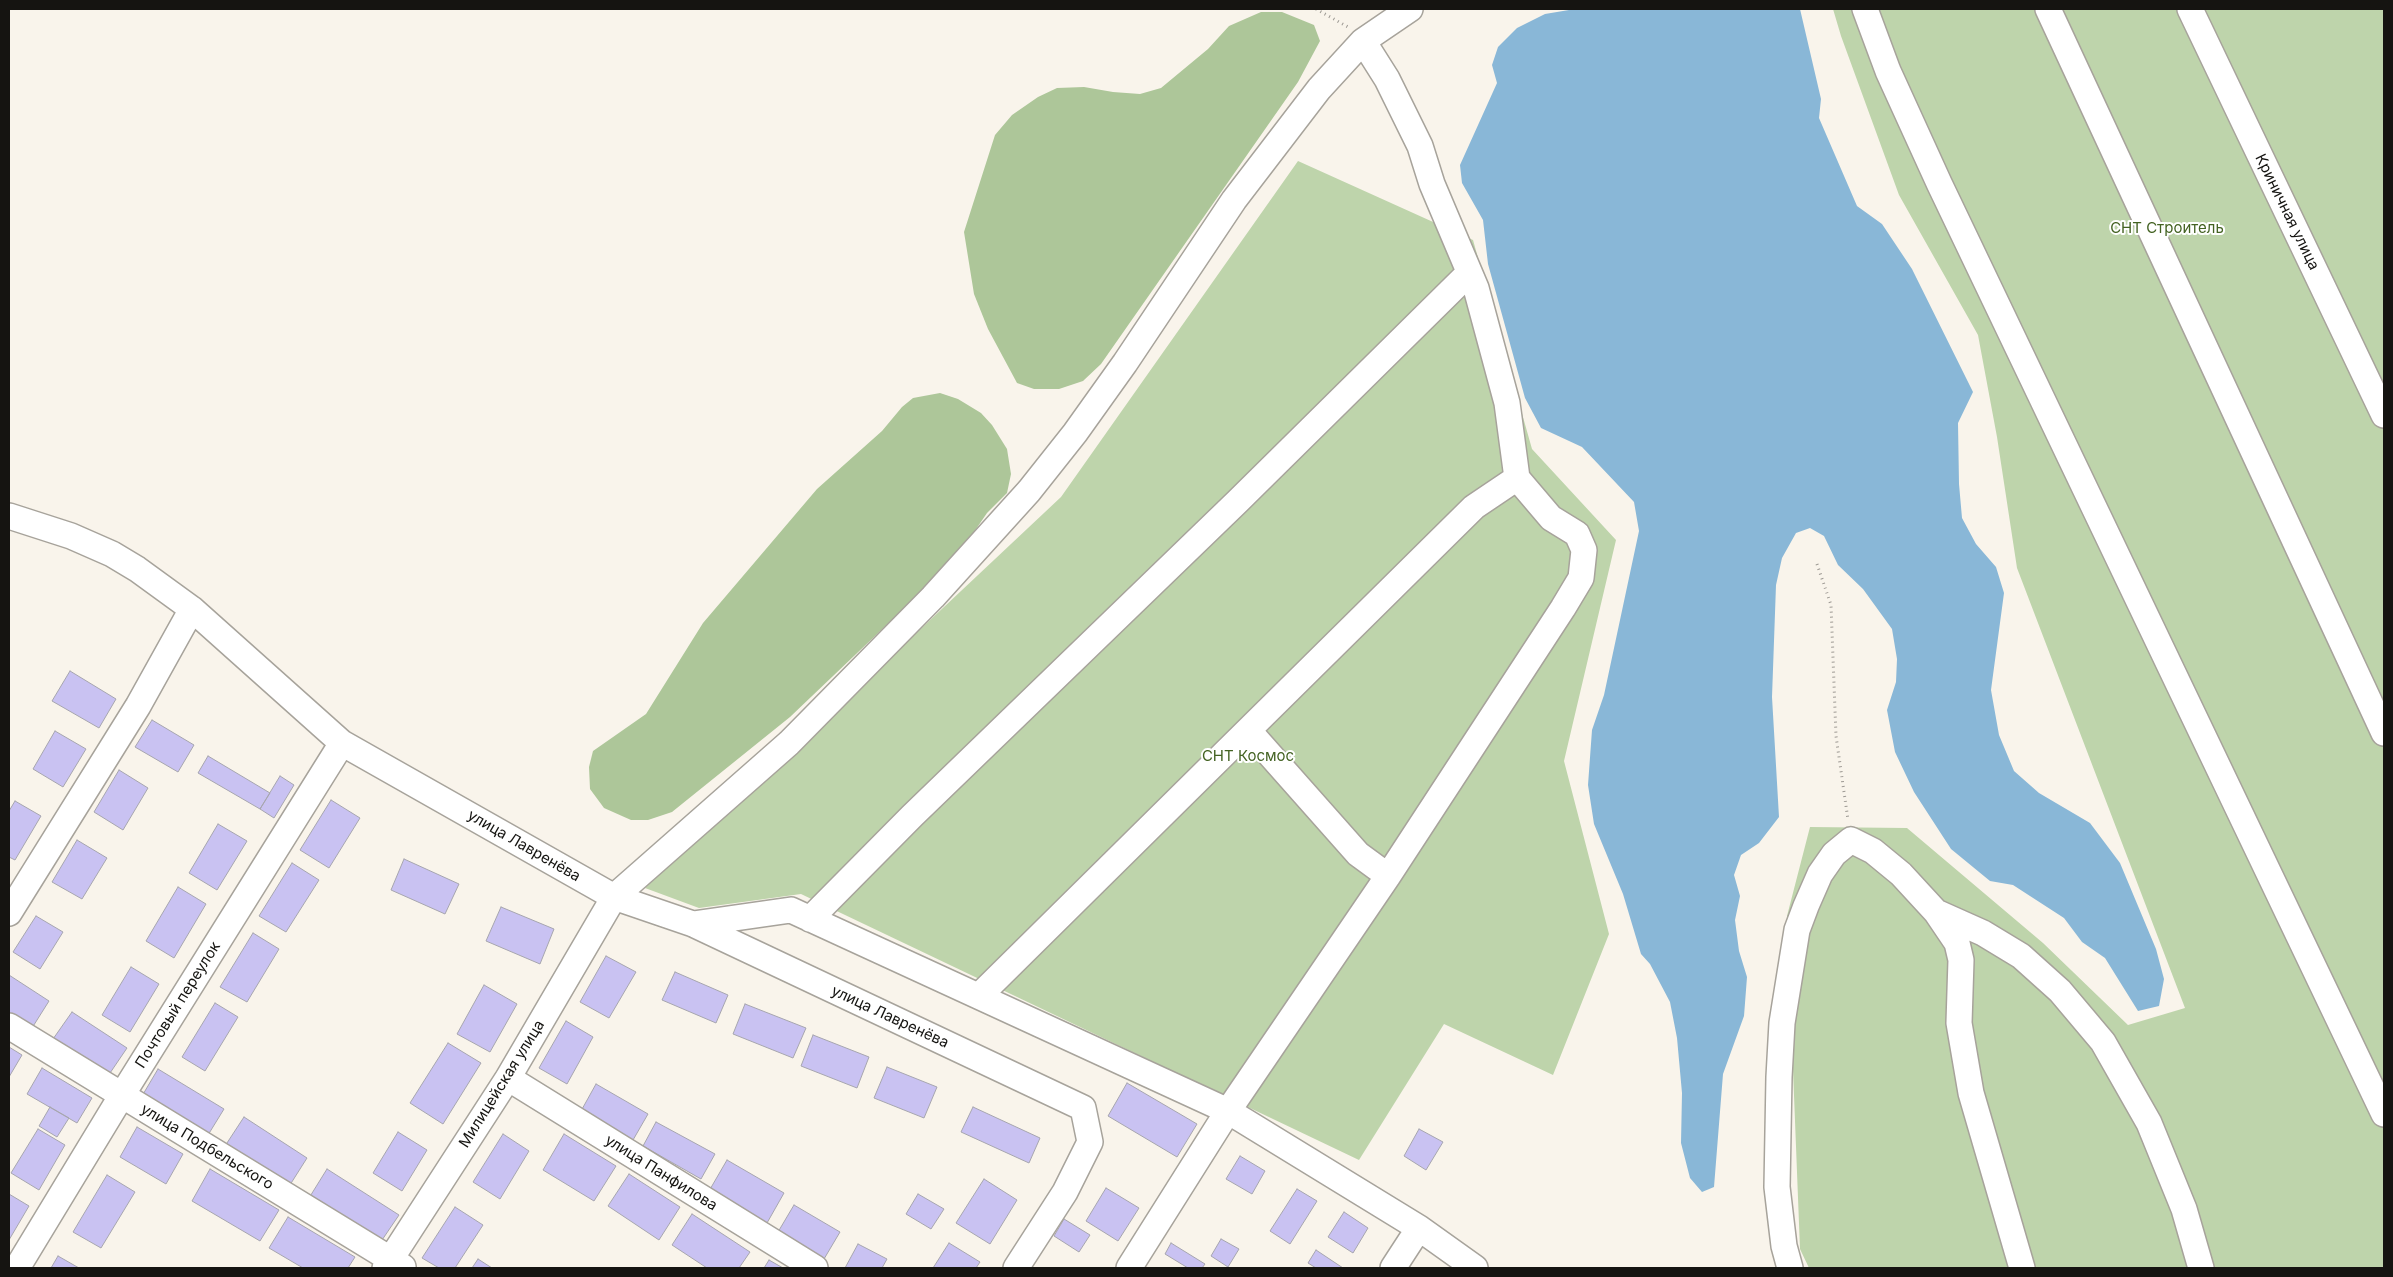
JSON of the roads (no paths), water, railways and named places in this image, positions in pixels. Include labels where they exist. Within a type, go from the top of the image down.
[{"type":"street","name":"Милицейская улица","points":[[394,1265],[508,1078],[614,897],[789,742],[933,598],[1029,492],[1125,364],[1234,200],[1319,89],[1362,41],[1410,9]]},
{"type":"street","points":[[2048,9],[2384,733]]},
{"type":"street","name":"Криничная улица","points":[[2190,9],[2384,415]]},
{"type":"street","points":[[1868,10],[1888,71],[1939,183],[2384,1114]]},
{"type":"street","points":[[1129,1268],[1228,1111],[1388,876],[1581,578],[1584,550],[1577,534],[1551,518],[1517,478],[1507,403],[1476,288],[1432,184],[1420,146],[1387,79],[1362,41]]},
{"type":"street","points":[[810,919],[912,816],[1237,502],[1469,273]]},
{"type":"street","points":[[979,996],[1474,507],[1517,478]]},
{"type":"street","name":"улица Лавренёва","points":[[9,516],[71,536],[112,554],[137,569],[192,609],[342,743],[614,897],[692,924],[1083,1108],[1090,1142],[1065,1192],[1016,1268]]},
{"type":"street","points":[[9,913],[138,706],[192,609]]},
{"type":"street","points":[[1249,731],[1358,854],[1388,876]]},
{"type":"street","name":"Почтовый переулок","points":[[17,1268],[122,1095],[342,743]]},
{"type":"street","points":[[1790,1268],[1784,1246],[1777,1186],[1782,1023],[1797,930],[1806,906],[1820,874],[1834,854],[1851,840],[1873,851],[1901,874],[1936,912],[1957,944],[1961,960],[1959,1023],[1971,1093],[2022,1268]]},
{"type":"street","points":[[692,924],[791,910],[1228,1111],[1419,1228],[1475,1268]]},
{"type":"street","points":[[1936,912],[1983,933],[2021,956],[2060,991],[2103,1042],[2148,1123],[2184,1209],[2201,1268]]},
{"type":"street","name":"улица Подбельского","points":[[9,1026],[394,1265]]},
{"type":"street","name":"улица Панфилова","points":[[508,1078],[814,1268]]},
{"type":"street","points":[[1392,1268],[1419,1228]]},
{"type":"water","points":[[1575,9],[1800,9],[1821,99],[1819,118],[1857,206],[1882,224],[1912,269],[1973,392],[1958,423],[1959,484],[1962,518],[1976,544],[1996,567],[2004,593],[1991,690],[1999,735],[2014,771],[2039,793],[2090,823],[2120,863],[2156,949],[2164,979],[2159,1006],[2138,1011],[2105,958],[2082,942],[2064,918],[2013,885],[1990,881],[1951,849],[1914,792],[1895,752],[1887,710],[1896,682],[1897,659],[1892,629],[1863,589],[1838,565],[1824,536],[1810,528],[1796,533],[1782,558],[1776,585],[1772,697],[1779,817],[1759,843],[1741,855],[1734,875],[1740,896],[1735,920],[1739,951],[1747,977],[1744,1016],[1723,1074],[1714,1187],[1702,1192],[1690,1178],[1681,1143],[1682,1093],[1677,1038],[1670,1002],[1650,964],[1641,954],[1623,894],[1594,824],[1588,785],[1592,730],[1604,695],[1639,531],[1634,502],[1582,447],[1541,428],[1525,398],[1488,264],[1483,220],[1462,183],[1460,165],[1497,83],[1492,65],[1498,47],[1517,28],[1545,14]]},
{"type":"park label","name":"СНТ Строитель","points":[[2167,228]]},
{"type":"park label","name":"СНТ Космос","points":[[1248,756]]}]
